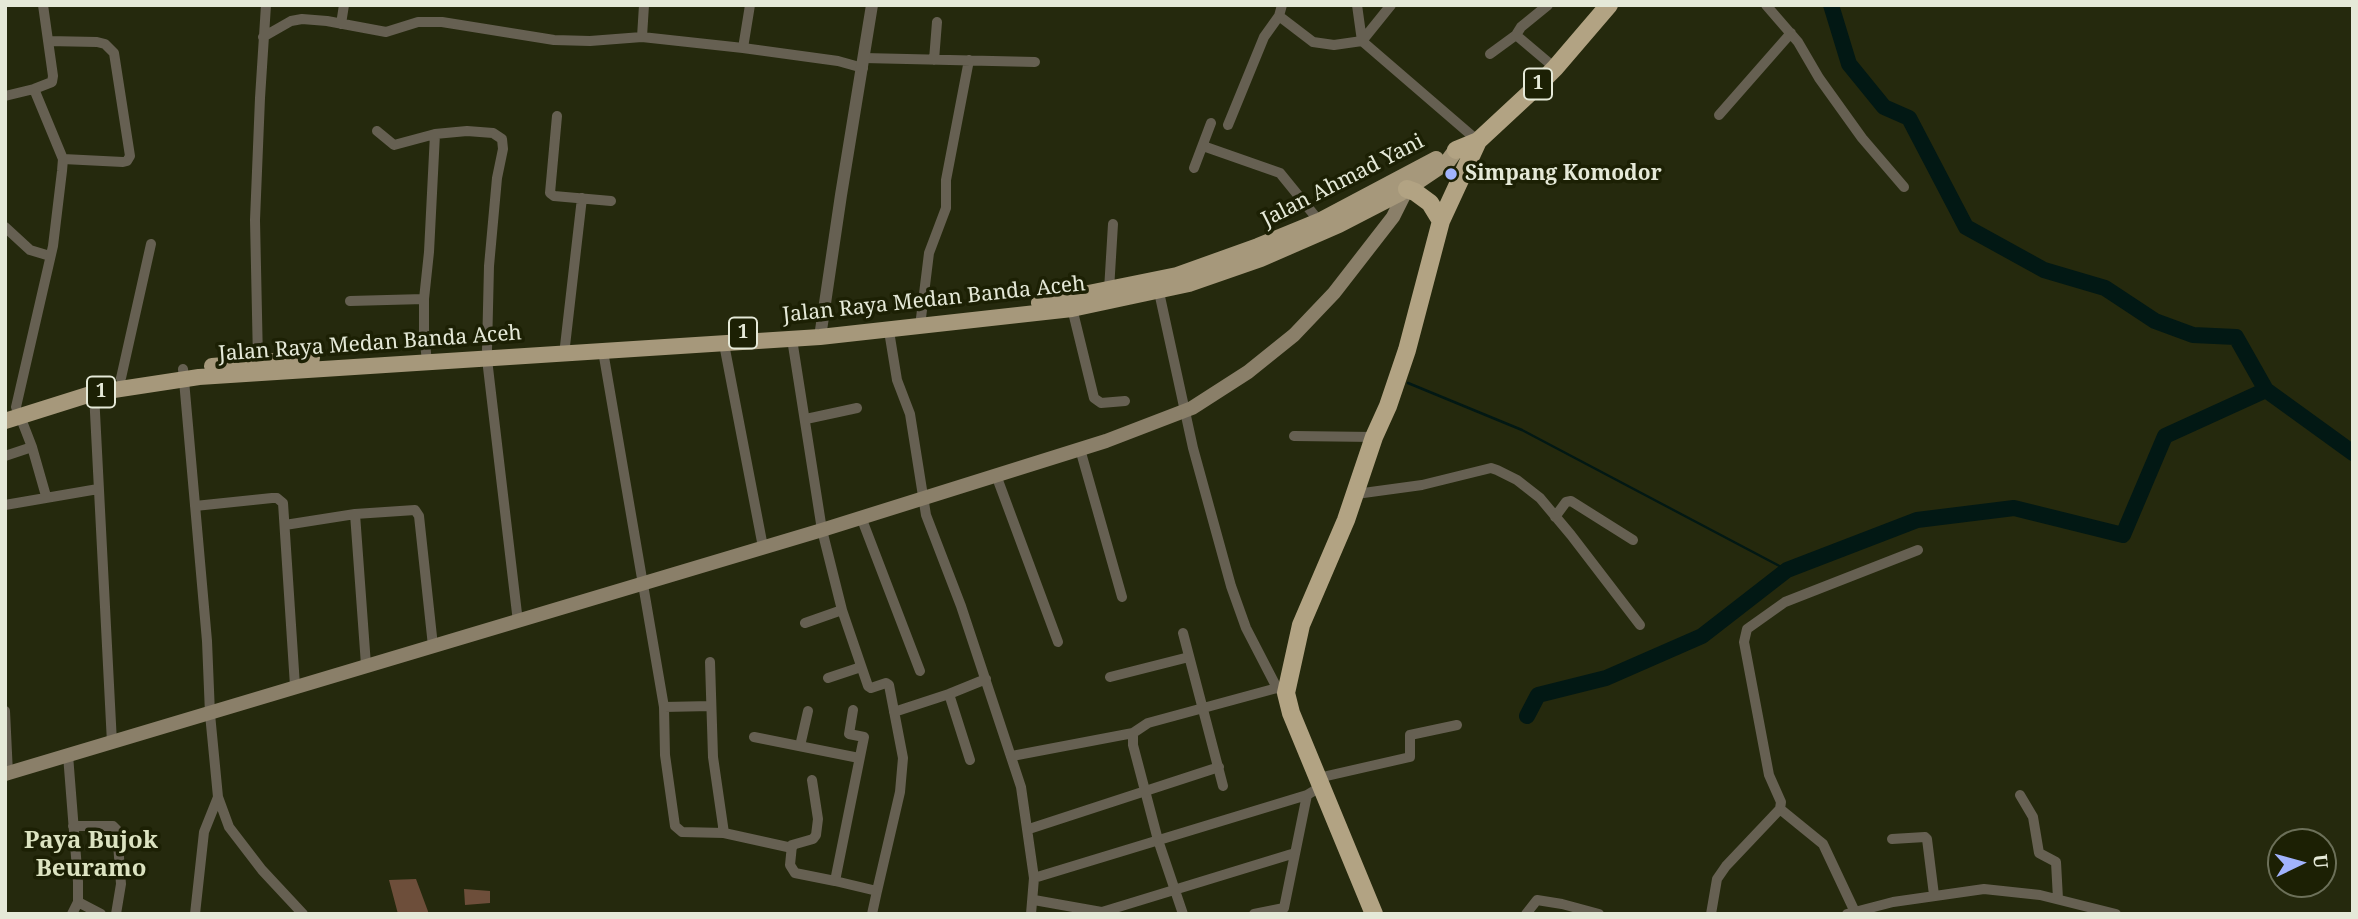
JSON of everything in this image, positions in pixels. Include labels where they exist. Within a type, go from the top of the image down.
[{"type":"highway","name":"Jalan Raya Medan Banda Aceh","points":[[1456,150],[1478,141],[1555,68],[1609,5]]},
{"type":"highway","points":[[1374,914],[1315,786],[1282,691],[1301,625],[1356,494],[1374,438],[1388,407],[1407,350],[1441,221],[1478,141]]},
{"type":"highway","points":[[1407,189],[1415,191],[1430,203],[1441,221]]},
{"type":"main road","name":"Jalan Ahmad Yani","points":[[12,414],[61,392],[121,377],[183,374],[258,361],[426,358],[565,346],[821,333],[921,318],[1071,303],[1109,290],[1177,275],[1258,246],[1319,221],[1445,153],[1456,150]]},
{"type":"main road","name":"Jalan Raya Medan Banda Aceh","points":[[487,354],[603,351],[792,340],[821,333],[889,331],[1159,292],[1271,255],[1339,225],[1407,189],[1448,161],[1456,150]]},
{"type":"main road","points":[[7,774],[822,530],[1080,449],[1186,411],[1248,372],[1294,335],[1334,293],[1393,217],[1407,189]]},
{"type":"main road","name":"Jalan Raya Medan Banda Aceh","points":[[12,414],[183,374],[426,358]]},
{"type":"street","points":[[5,96],[52,82],[43,5]]},
{"type":"street","points":[[258,361],[255,220],[266,5]]},
{"type":"street","points":[[341,24],[344,5]]},
{"type":"street","points":[[642,37],[644,5]]},
{"type":"street","points":[[743,48],[750,5]]},
{"type":"street","points":[[821,333],[872,5]]},
{"type":"street","points":[[1357,5],[1362,41],[1478,141]]},
{"type":"street","points":[[1228,125],[1264,37],[1281,11],[1313,42],[1334,45],[1362,41],[1391,5]]},
{"type":"street","points":[[1490,54],[1516,35],[1521,27],[1548,5]]},
{"type":"street","points":[[1766,5],[1791,33],[1862,138],[1905,187]]},
{"type":"street","points":[[263,37],[291,21],[302,19],[386,32],[418,22],[442,22],[571,42],[642,37],[864,63],[934,60],[1035,62]]},
{"type":"street","points":[[934,60],[937,22]]},
{"type":"street","points":[[1719,115],[1791,33]]},
{"type":"street","points":[[1516,35],[1555,68]]},
{"type":"street","points":[[48,41],[97,42],[105,44],[114,52],[130,156],[127,162],[62,159]]},
{"type":"street","points":[[921,318],[929,253],[946,208],[946,180],[969,60]]},
{"type":"street","points":[[34,89],[62,159],[55,232],[12,414],[32,447],[46,496]]},
{"type":"street","points":[[557,116],[550,193],[554,196],[611,201]]},
{"type":"street","points":[[1194,168],[1211,123]]},
{"type":"street","points":[[377,131],[394,145],[435,134],[483,132],[499,136],[503,145],[497,178],[489,266],[487,354],[518,622]]},
{"type":"street","points":[[426,358],[424,299],[435,134]]},
{"type":"street","points":[[1203,146],[1280,173],[1319,221]]},
{"type":"street","points":[[565,346],[582,198]]},
{"type":"street","points":[[1109,290],[1113,224]]},
{"type":"street","points":[[5,228],[30,250],[51,251]]},
{"type":"street","points":[[121,377],[151,244]]},
{"type":"street","points":[[1012,756],[1133,733],[1148,723],[1282,691],[1246,628],[1231,586],[1193,448],[1159,292]]},
{"type":"street","points":[[350,301],[424,299]]},
{"type":"street","points":[[1071,303],[1094,398],[1101,404],[1125,401]]},
{"type":"street","points":[[889,331],[897,380],[910,414],[922,497],[930,527],[986,679],[1021,787],[1034,878],[1031,914]]},
{"type":"street","points":[[792,340],[822,530],[842,610],[869,688],[888,683],[903,758],[903,773],[872,914]]},
{"type":"street","points":[[724,344],[763,547]]},
{"type":"street","points":[[603,351],[664,707],[665,755],[675,827],[682,832],[724,833],[792,848]]},
{"type":"street","points":[[183,374],[218,797],[229,827],[262,870],[303,914]]},
{"type":"street","points":[[94,393],[112,743]]},
{"type":"street","points":[[806,419],[858,408]]},
{"type":"street","points":[[1294,436],[1374,438]]},
{"type":"street","points":[[5,456],[32,447]]},
{"type":"street","points":[[1080,449],[1122,597]]},
{"type":"street","points":[[1356,494],[1422,485],[1491,468],[1517,480],[1540,498],[1640,625]]},
{"type":"street","points":[[996,475],[1058,642]]},
{"type":"street","points":[[5,505],[98,489]]},
{"type":"street","points":[[195,506],[276,498],[283,503],[295,686]]},
{"type":"street","points":[[1555,517],[1566,502],[1571,501],[1633,540]]},
{"type":"street","points":[[285,525],[355,513],[412,509],[417,512],[427,578],[433,646]]},
{"type":"street","points":[[355,513],[366,665]]},
{"type":"street","points":[[861,517],[920,671]]},
{"type":"street","points":[[1711,914],[1717,879],[1780,809],[1781,802],[1770,780],[1744,642],[1747,629],[1785,602],[1918,550]]},
{"type":"street","points":[[805,623],[842,610]]},
{"type":"street","points":[[1183,633],[1223,786]]},
{"type":"street","points":[[1110,677],[1189,657]]},
{"type":"street","points":[[710,662],[713,757],[724,833]]},
{"type":"street","points":[[828,678],[861,667]]},
{"type":"street","points":[[894,712],[986,679]]},
{"type":"street","points":[[949,694],[970,760]]},
{"type":"street","points":[[664,707],[711,706]]},
{"type":"street","points":[[835,881],[864,737],[849,734],[853,710]]},
{"type":"street","points":[[5,711],[7,774]]},
{"type":"street","points":[[800,746],[808,711]]},
{"type":"street","points":[[1034,878],[1410,757],[1410,735],[1457,725]]},
{"type":"street","points":[[1133,733],[1133,745],[1158,839],[1183,914]]},
{"type":"street","points":[[754,737],[859,758]]},
{"type":"street","points":[[68,755],[78,902],[72,914]]},
{"type":"street","points":[[1029,829],[1219,767]]},
{"type":"street","points":[[813,780],[818,818],[816,835],[813,839],[795,843],[790,864],[793,871],[877,891]]},
{"type":"street","points":[[1254,914],[1284,908],[1295,853],[1315,786]]},
{"type":"street","points":[[2020,795],[2034,817],[2039,852],[2056,862],[2058,899]]},
{"type":"street","points":[[195,914],[204,832],[218,797]]},
{"type":"street","points":[[1780,809],[1823,844],[1851,913],[1894,908],[1934,895],[1984,889],[2010,890],[2058,899],[2116,914]]},
{"type":"street","points":[[73,826],[113,826],[117,830],[121,884],[116,914]]},
{"type":"street","points":[[1892,839],[1927,839],[1934,895]]},
{"type":"street","points":[[1102,912],[1295,853]]},
{"type":"street","points":[[1034,900],[1115,914]]},
{"type":"street","points":[[1526,914],[1537,900],[1599,914]]},
{"type":"street","points":[[78,902],[101,914]]},
{"type":"shaded area","points":[[416,879],[429,914],[398,914],[389,880]]},
{"type":"shaded area","points":[[464,889],[490,891],[490,903],[465,905]]},
{"type":"waterway","points":[[1831,5],[1849,64],[1884,107],[1909,118],[1966,227],[2044,270],[2105,288],[2155,321],[2193,335],[2236,337],[2266,390],[2353,453]]},
{"type":"waterway","points":[[1408,383],[1522,430],[1787,570]]},
{"type":"waterway","points":[[1527,716],[1538,695],[1606,678],[1702,636],[1787,570],[1917,520],[2014,508],[2123,535],[2165,436],[2266,390]]},
{"type":"place","name":"Simpang Komodor","points":[[1451,174]]},
{"type":"district","name":"Paya Bujok Beuramo","points":[[91,855]]}]
